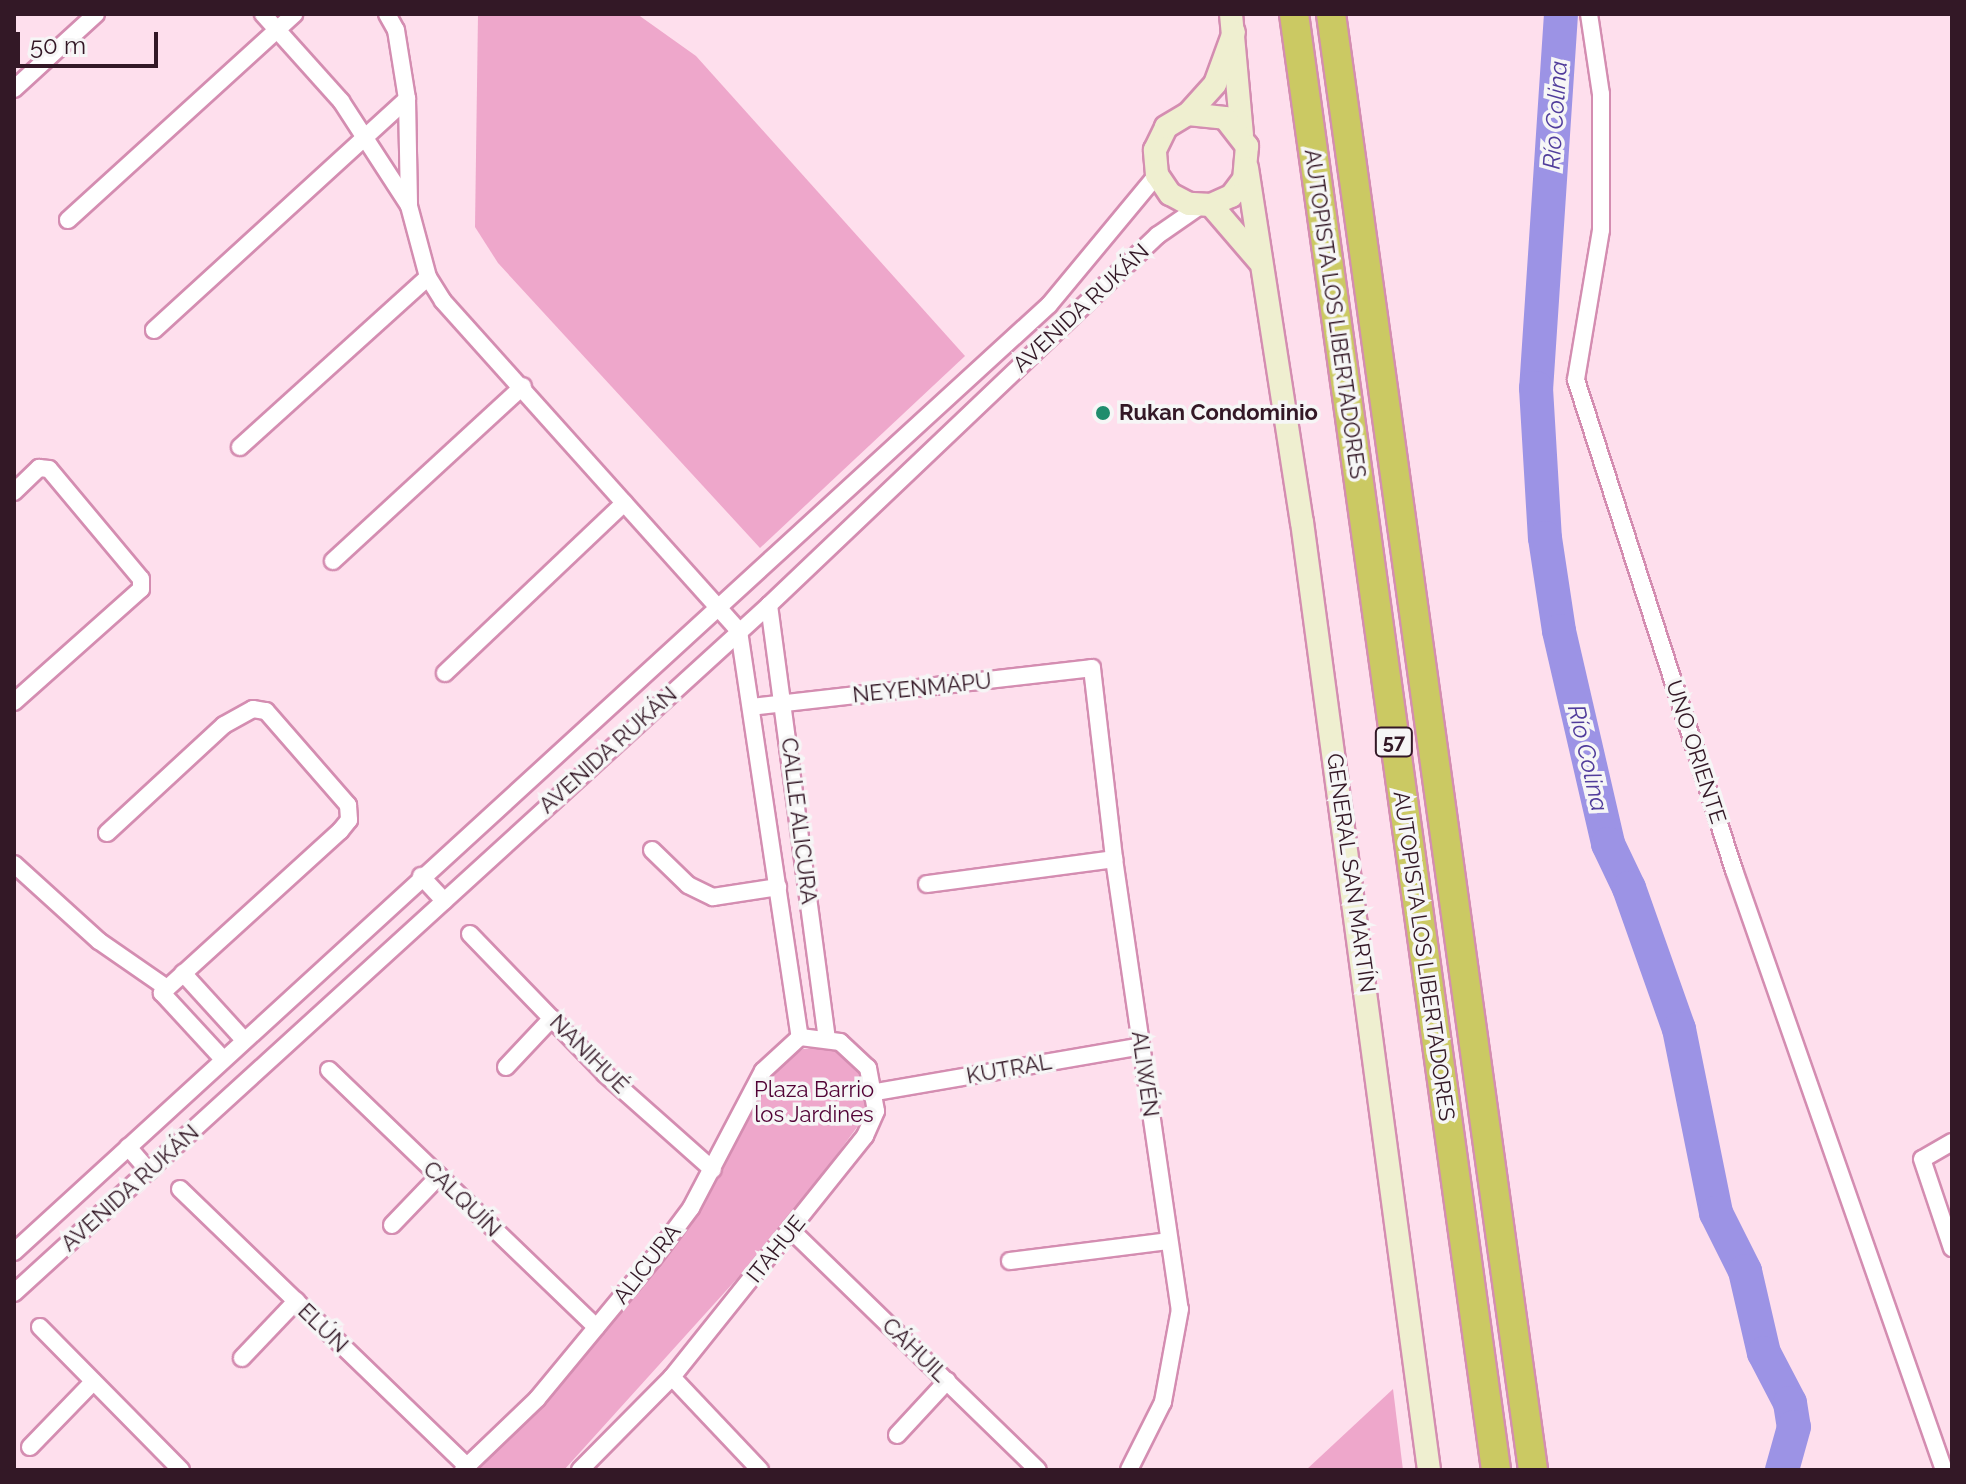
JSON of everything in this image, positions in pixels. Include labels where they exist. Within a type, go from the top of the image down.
[{"type":"highway","name":"AUTOPISTA LOS LIBERTADORES","points":[[1294,14],[1496,1470]]},
{"type":"highway","name":"AUTOPISTA LOS LIBERTADORES","points":[[1331,14],[1533,1470]]},
{"type":"street","points":[[14,89],[96,14]]},
{"type":"street","points":[[263,14],[367,137],[409,206]]},
{"type":"street","points":[[68,220],[294,14]]},
{"type":"street","points":[[387,14],[396,30],[407,99],[409,206],[428,277],[443,301],[523,386],[739,631]]},
{"type":"street","name":"UNO ORIENTE","points":[[1589,14],[1601,94],[1601,230],[1576,380],[1734,870],[1944,1470]]},
{"type":"street","points":[[1233,23],[1247,168],[1238,188],[1206,205],[1179,200],[1157,175],[1159,138],[1188,114],[1223,71],[1233,23]]},
{"type":"street","points":[[154,330],[407,99]]},
{"type":"street","points":[[1188,114],[1225,118],[1242,135]]},
{"type":"street","name":"GENERAL SAN MARTÍN","points":[[1247,168],[1267,277],[1401,1235],[1429,1470]]},
{"type":"street","name":"AVENIDA RUKÁN","points":[[14,1252],[718,604],[1049,305],[1157,175]]},
{"type":"street","name":"AVENIDA RUKÁN","points":[[14,1293],[769,605],[1158,235],[1206,205]]},
{"type":"street","name":"GENERAL SAN MARTÍN","points":[[1206,205],[1248,243],[1267,277]]},
{"type":"street","points":[[240,447],[428,277]]},
{"type":"street","points":[[333,561],[523,386]]},
{"type":"street","points":[[940,406],[957,425]]},
{"type":"street","points":[[14,492],[39,468],[49,469],[141,579],[141,589],[14,702]]},
{"type":"street","points":[[445,673],[624,503]]},
{"type":"street","name":"CALLE ALICURA","points":[[769,605],[827,1037]]},
{"type":"street","name":"CALLE ALICURA","points":[[739,631],[800,1037]]},
{"type":"street","name":"NEYENMAPU","points":[[751,707],[1092,668]]},
{"type":"street","name":"ALIWÉN","points":[[1092,668],[1114,859],[1180,1309],[1175,1356],[1153,1428],[1129,1470]]},
{"type":"street","points":[[107,833],[224,725],[253,709],[266,711],[348,805],[349,820],[340,831],[164,990]]},
{"type":"street","points":[[652,850],[688,885],[713,897],[778,887]]},
{"type":"street","points":[[927,884],[1114,859]]},
{"type":"street","points":[[14,864],[99,941],[164,990],[223,1059]]},
{"type":"street","points":[[421,876],[444,901]]},
{"type":"street","name":"NANIHUÉ","points":[[470,934],[552,1018],[713,1170]]},
{"type":"street","points":[[183,973],[244,1040]]},
{"type":"street","points":[[506,1067],[552,1018]]},
{"type":"street","points":[[800,1037],[827,1037],[855,1052],[868,1068],[876,1092]]},
{"type":"street","name":"ALICURA","points":[[465,1468],[537,1399],[653,1259],[713,1170],[763,1071],[800,1037]]},
{"type":"street","name":"KUTRAL","points":[[876,1092],[1141,1046]]},
{"type":"street","name":"CALQUÍN","points":[[329,1070],[596,1327]]},
{"type":"street","name":"ITAHUE","points":[[580,1470],[672,1377],[865,1136],[876,1092]]},
{"type":"street","points":[[1952,1142],[1922,1159],[1952,1248]]},
{"type":"street","points":[[128,1147],[149,1171]]},
{"type":"street","points":[[392,1225],[439,1176]]},
{"type":"street","name":"ELÚN","points":[[180,1189],[465,1468]]},
{"type":"street","name":"CÁHUIL","points":[[791,1230],[1038,1470]]},
{"type":"street","points":[[1010,1261],[1168,1241]]},
{"type":"street","points":[[242,1358],[296,1301]]},
{"type":"street","points":[[40,1327],[181,1470]]},
{"type":"street","points":[[672,1377],[760,1470]]},
{"type":"street","points":[[897,1435],[947,1381]]},
{"type":"street","points":[[30,1447],[93,1382]]},
{"type":"green space","points":[[478,14],[637,14],[696,56],[965,356],[760,548],[498,263],[475,227]]},
{"type":"green space","name":"Plaza Barrio los Jardines","points":[[831,1048],[853,1058],[870,1087],[869,1111],[781,1230],[564,1470],[477,1470],[550,1397],[698,1212],[775,1070],[803,1049]]},
{"type":"green space","points":[[1393,1389],[1403,1470],[1306,1470]]},
{"type":"waterway","name":"Río Colina","points":[[1561,14],[1536,388],[1545,538],[1559,631],[1608,844],[1629,888],[1679,1029],[1716,1213],[1745,1271],[1764,1353],[1790,1403],[1794,1427],[1782,1470]]},
{"type":"place","name":"Rukan Condominio","points":[[1103,413]]}]
